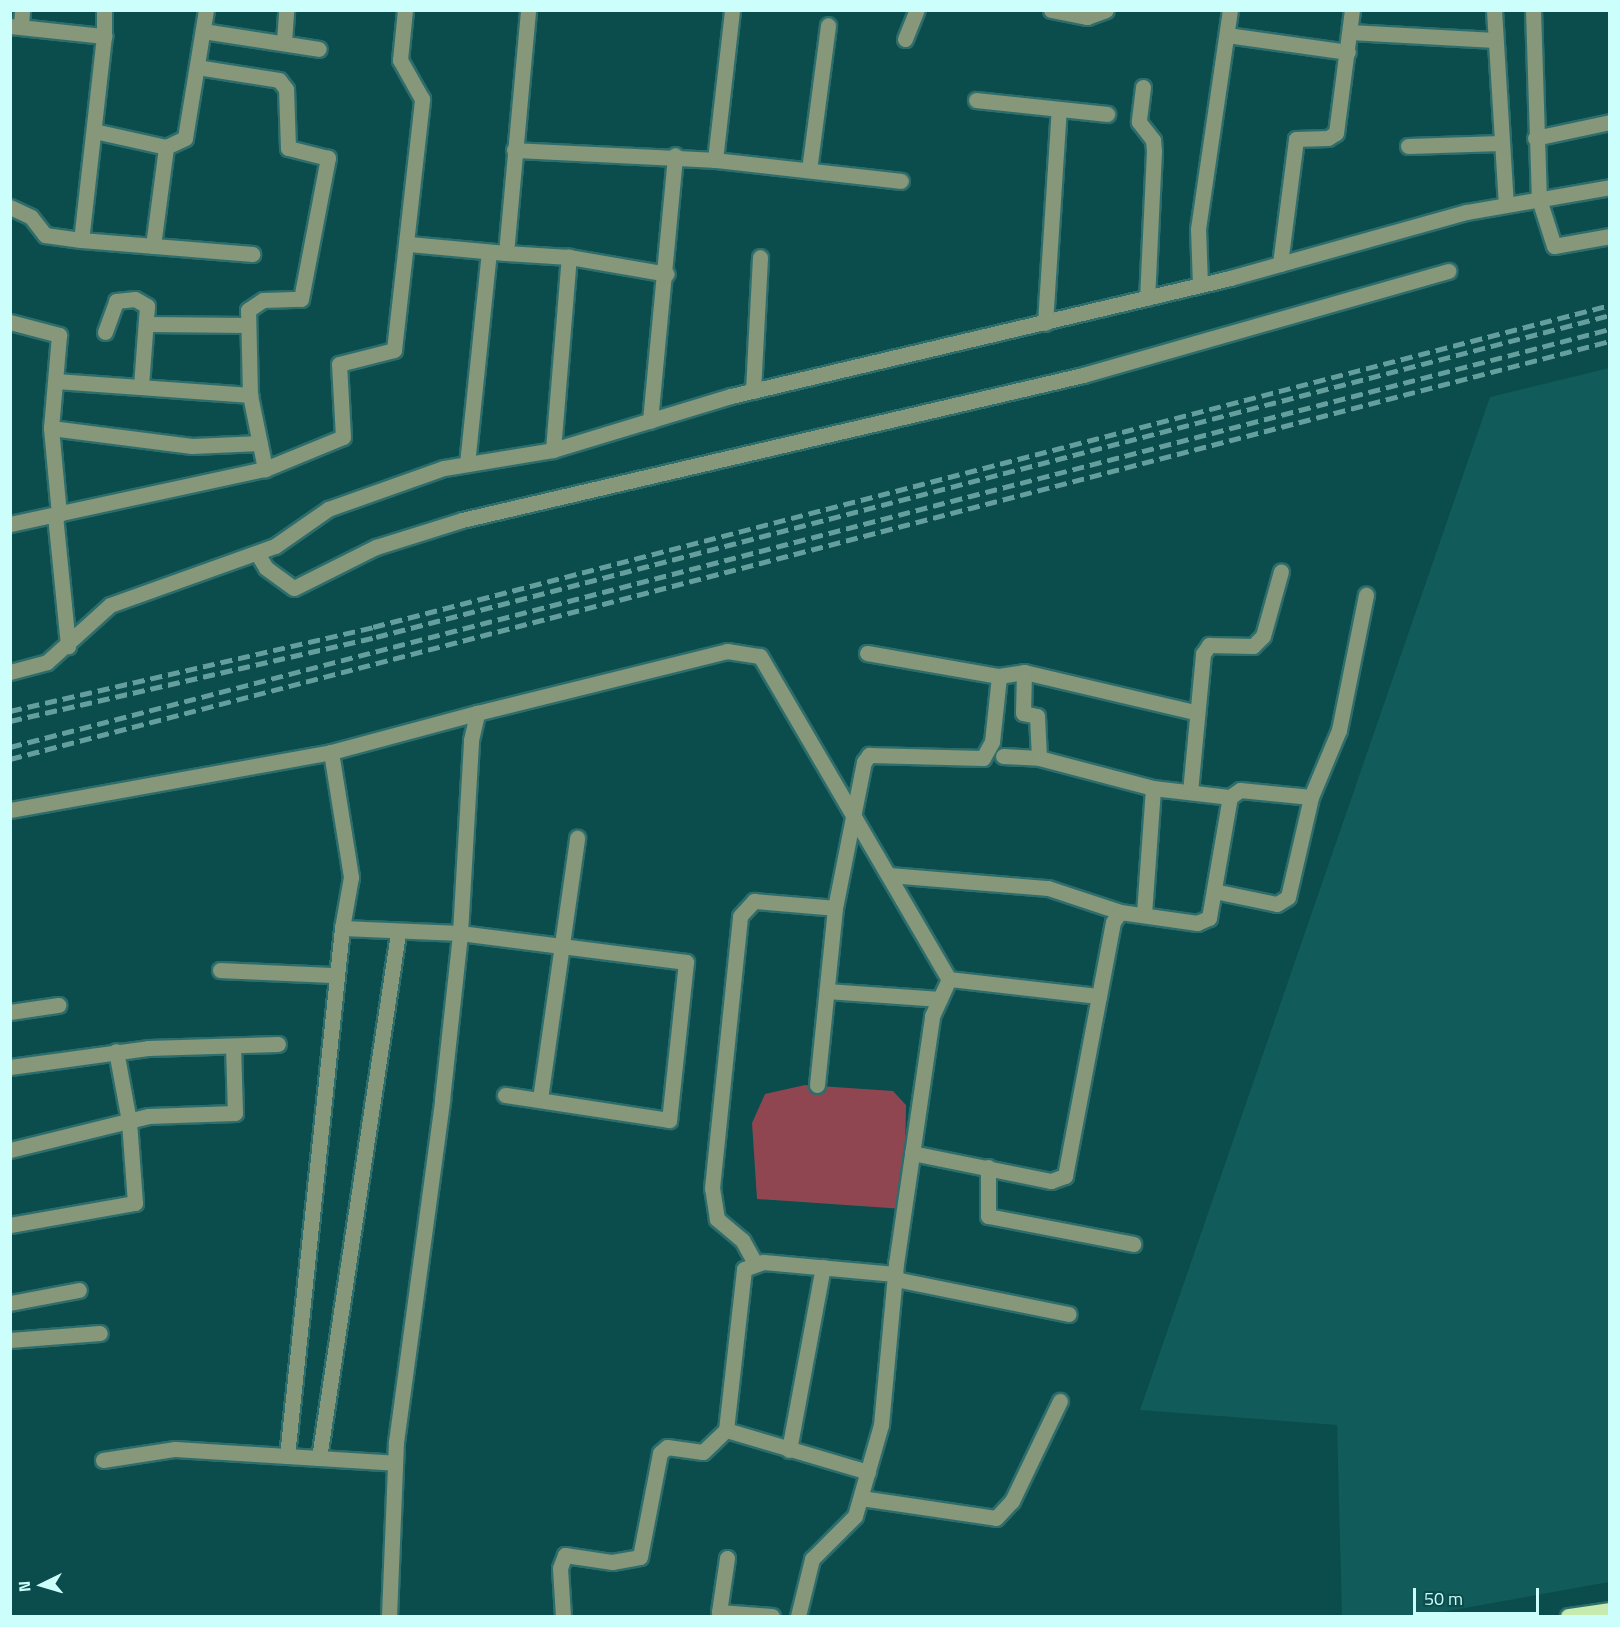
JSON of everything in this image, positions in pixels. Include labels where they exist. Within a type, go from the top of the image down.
[{"type":"main road","points":[[1568,1617],[1610,1610]]},
{"type":"street","points":[[22,10],[16,26],[104,36]]},
{"type":"street","points":[[81,240],[104,36],[104,10]]},
{"type":"street","points":[[94,131],[166,147],[185,138],[206,10]]},
{"type":"street","points":[[284,42],[286,10]]},
{"type":"street","points":[[10,524],[265,469],[344,437],[339,364],[394,350],[409,244],[422,99],[400,60],[405,10]]},
{"type":"street","points":[[506,253],[528,10]]},
{"type":"street","points":[[715,160],[732,10]]},
{"type":"street","points":[[905,39],[917,10]]},
{"type":"street","points":[[1051,10],[1087,17],[1106,10]]},
{"type":"street","points":[[1200,285],[1198,230],[1230,10]]},
{"type":"street","points":[[1280,264],[1296,140],[1328,138],[1336,133],[1352,10]]},
{"type":"street","points":[[1494,10],[1506,205]]},
{"type":"street","points":[[1533,10],[1535,138],[1539,199],[1554,246],[1610,236]]},
{"type":"street","points":[[808,170],[828,25]]},
{"type":"street","points":[[203,31],[319,49]]},
{"type":"street","points":[[1350,32],[1495,40]]},
{"type":"street","points":[[1227,35],[1348,52]]},
{"type":"street","points":[[197,67],[279,80],[286,90],[288,148],[328,158],[301,299],[263,300],[248,310],[250,395],[265,469]]},
{"type":"street","points":[[1143,87],[1138,122],[1154,140],[1147,298]]},
{"type":"street","points":[[976,100],[1107,114]]},
{"type":"street","points":[[1045,323],[1059,109]]},
{"type":"street","points":[[1535,138],[1610,122]]},
{"type":"street","points":[[1408,146],[1501,144]]},
{"type":"street","points":[[153,246],[166,147]]},
{"type":"street","points":[[514,150],[675,155],[902,181]]},
{"type":"street","points":[[650,421],[667,274],[675,155]]},
{"type":"street","points":[[10,672],[47,662],[68,646],[110,605],[257,553],[302,531],[328,509],[467,464],[553,450],[753,391],[1200,285],[1506,205],[1610,187]]},
{"type":"street","points":[[10,207],[31,216],[45,235],[252,254]]},
{"type":"street","points":[[409,244],[569,257],[667,274]]},
{"type":"street","points":[[467,464],[489,252]]},
{"type":"street","points":[[553,450],[569,257]]},
{"type":"street","points":[[753,391],[760,257]]},
{"type":"street","points":[[257,553],[266,568],[294,588],[376,546],[462,520],[1083,375],[1448,272]]},
{"type":"street","points":[[105,332],[116,301],[125,298],[147,306],[148,324],[141,385]]},
{"type":"street","points":[[10,322],[59,335],[51,428],[68,646]]},
{"type":"street","points":[[148,324],[248,325]]},
{"type":"street","points":[[56,381],[141,385],[250,395]]},
{"type":"street","points":[[51,428],[192,446],[260,443]]},
{"type":"street","points":[[1190,792],[1195,712],[1203,654],[1209,645],[1253,646],[1263,636],[1281,571]]},
{"type":"street","points":[[1214,891],[1282,903],[1311,797],[1339,730],[1366,595]]},
{"type":"street","points":[[10,810],[331,752],[727,651],[751,652],[766,663],[852,816],[889,875],[949,980]]},
{"type":"street","points":[[867,653],[999,676],[1024,672],[1195,712]]},
{"type":"street","points":[[1024,672],[1023,712],[1037,716],[1040,758]]},
{"type":"street","points":[[817,1085],[835,908],[852,816],[869,755],[972,760],[989,753],[999,676]]},
{"type":"street","points":[[389,1617],[394,1463],[460,933],[471,740],[477,713]]},
{"type":"street","points":[[286,1456],[320,1176],[336,975],[351,877],[331,752]]},
{"type":"street","points":[[1003,756],[1040,758],[1153,788],[1230,797],[1240,790],[1311,797]]},
{"type":"street","points":[[1144,914],[1153,788]]},
{"type":"street","points":[[889,875],[1048,888],[1120,912],[1197,923],[1209,918],[1230,797]]},
{"type":"street","points":[[540,1099],[577,838]]},
{"type":"street","points":[[755,1263],[742,1240],[717,1219],[712,1188],[740,916],[754,901],[835,908]]},
{"type":"street","points":[[912,1153],[1051,1181],[1065,1176],[1099,996],[1120,912]]},
{"type":"street","points":[[342,928],[398,933],[460,933],[560,948],[686,962],[669,1120],[505,1095]]},
{"type":"street","points":[[318,1458],[398,933]]},
{"type":"street","points":[[220,970],[336,975]]},
{"type":"street","points":[[949,980],[1099,996]]},
{"type":"street","points":[[798,1617],[812,1559],[855,1516],[881,1425],[895,1276],[932,1016],[949,980]]},
{"type":"street","points":[[826,991],[940,999]]},
{"type":"street","points":[[10,1012],[58,1005]]},
{"type":"street","points":[[10,1067],[117,1051],[278,1044]]},
{"type":"street","points":[[10,1150],[129,1121],[235,1113],[233,1046]]},
{"type":"street","points":[[10,1225],[135,1203],[129,1121],[117,1051]]},
{"type":"street","points":[[988,1167],[988,1216],[1133,1244]]},
{"type":"street","points":[[563,1617],[560,1568],[565,1555],[612,1562],[640,1557],[660,1453],[667,1448],[704,1452],[726,1430],[744,1269],[755,1263],[895,1276],[1069,1314]]},
{"type":"street","points":[[789,1450],[823,1268]]},
{"type":"street","points":[[10,1303],[79,1290]]},
{"type":"street","points":[[10,1340],[100,1333]]},
{"type":"street","points":[[861,1498],[996,1518],[1012,1501],[1060,1401]]},
{"type":"street","points":[[726,1430],[868,1472]]},
{"type":"street","points":[[103,1460],[175,1449],[394,1463]]},
{"type":"street","points":[[727,1557],[719,1612],[772,1617]]},
{"type":"shaded area","points":[[1609,368],[1609,1582],[1420,1616],[1342,1616],[1337,1425],[1140,1410],[1490,397]]},
{"type":"shaded area","points":[[805,1085],[893,1091],[906,1105],[904,1209],[757,1199],[752,1123],[765,1094]]},
{"type":"railway","points":[[10,711],[373,627],[1610,305]]},
{"type":"railway","points":[[10,721],[376,637],[1610,315]]},
{"type":"railway","points":[[10,747],[1610,329]]},
{"type":"railway","points":[[10,759],[1610,341]]}]
